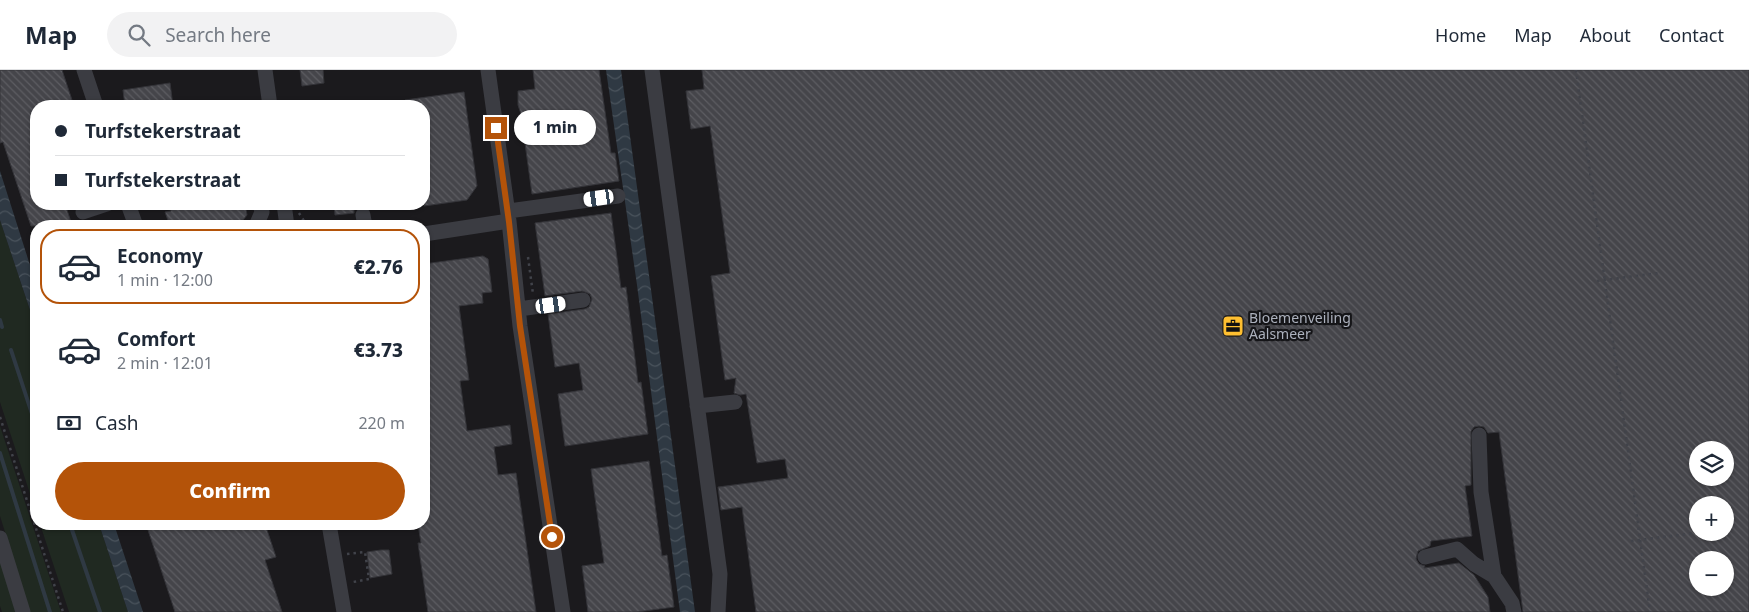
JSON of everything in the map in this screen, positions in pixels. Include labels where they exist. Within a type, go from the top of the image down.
[{"type":"street","points":[[84,70],[94,100]]},
{"type":"street","points":[[265,70],[269,100]]},
{"type":"street","points":[[488,70],[519,309],[562,612]]},
{"type":"street","points":[[652,70],[720,574],[718,612]]},
{"type":"street","points":[[430,233],[618,196]]},
{"type":"street","points":[[83,212],[89,210]]},
{"type":"street","points":[[519,309],[583,300]]},
{"type":"street","points":[[697,406],[736,402]]},
{"type":"street","points":[[1479,434],[1482,492],[1494,576],[1512,604],[1514,612]]},
{"type":"street","points":[[330,530],[344,612]]},
{"type":"street","points":[[0,538],[23,612]]},
{"type":"street","points":[[1425,556],[1457,549],[1474,564],[1494,576]]},
{"type":"path","points":[[1576,70],[1650,612]]},
{"type":"path","points":[[299,212],[303,220]]},
{"type":"path","points":[[1597,281],[1660,273]]},
{"type":"path","points":[[0,417],[30,510]]},
{"type":"path","points":[[37,530],[63,612]]},
{"type":"path","points":[[1631,541],[1689,534]]},
{"type":"path","points":[[346,554],[365,552],[369,579],[350,582]]},
{"type":"shaded area","points":[[0,220],[30,310],[30,494],[0,402]]},
{"type":"shaded area","points":[[0,426],[30,517],[30,530],[34,530],[61,612],[30,612],[0,516]]},
{"type":"shaded area","points":[[42,530],[101,530],[128,612],[69,612]]},
{"type":"shaded area","points":[[0,560],[16,612],[2,612],[0,606]]},
{"type":"water","points":[[606,70],[621,70],[695,612],[680,612],[637,285]]},
{"type":"water","points":[[0,171],[30,265],[30,310],[0,220]]},
{"type":"water","points":[[101,530],[116,530],[143,612],[128,612]]},
{"type":"building","points":[[0,70],[62,70],[72,100],[30,100],[30,210],[67,210],[70,220],[30,220],[30,223],[3,142],[0,143]]},
{"type":"building","points":[[300,70],[323,70],[324,83],[302,86]]},
{"type":"building","points":[[533,70],[599,70],[611,153],[615,153],[619,181],[532,194],[521,114],[518,105],[518,91],[535,89]]},
{"type":"building","name":"Bloemenveiling Aalsmeer","points":[[702,70],[1749,70],[1749,612],[1523,612],[1499,432],[1488,433],[1484,427],[1479,426],[1474,427],[1471,431],[1471,485],[1465,486],[1472,536],[1431,541],[1430,546],[1418,551],[1416,559],[1419,564],[1425,566],[1424,568],[1459,563],[1474,575],[1488,597],[1490,612],[756,612],[742,507],[721,510],[718,487],[788,478],[785,459],[757,463],[746,394],[734,393],[736,378],[725,380],[711,276],[730,273],[710,126],[691,129],[686,91],[704,89]]},
{"type":"building","points":[[170,83],[172,100],[124,100],[123,90]]},
{"type":"building","points":[[464,92],[477,186],[467,200],[430,205],[430,100],[405,100]]},
{"type":"building","points":[[246,210],[247,215],[243,220],[168,220],[165,212]]},
{"type":"building","points":[[335,210],[354,210],[354,213],[335,215]]},
{"type":"building","points":[[611,213],[621,288],[626,287],[638,383],[641,382],[648,434],[565,446],[558,394],[583,390],[579,363],[555,367],[548,314],[585,309],[589,307],[592,299],[590,294],[582,291],[545,296],[535,223]]},
{"type":"building","points":[[483,256],[488,259],[492,292],[482,293],[483,303],[459,306],[469,380],[460,381],[467,431],[510,425],[512,444],[494,447],[498,475],[516,473],[536,612],[428,612],[418,543],[421,543],[419,530],[430,530],[430,263]]},
{"type":"building","points":[[649,461],[662,556],[667,555],[674,607],[637,612],[588,612],[582,566],[604,563],[591,469]]},
{"type":"building","points":[[148,530],[267,530],[276,557],[265,560],[282,612],[175,612]]},
{"type":"building","points":[[389,550],[392,574],[370,578],[367,552]]},
{"type":"waterway","points":[[0,320],[2,327]]},
{"type":"waterway","points":[[11,350],[30,408]]},
{"type":"waterway","points":[[0,453],[50,612]]},
{"type":"waterway","points":[[72,530],[100,612]]},
{"type":"place","name":"Bloemenveiling Aalsmeer","points":[[1233,326]]},
{"type":"route","points":[[496,128],[509,222],[520,326],[552,537]]}]
